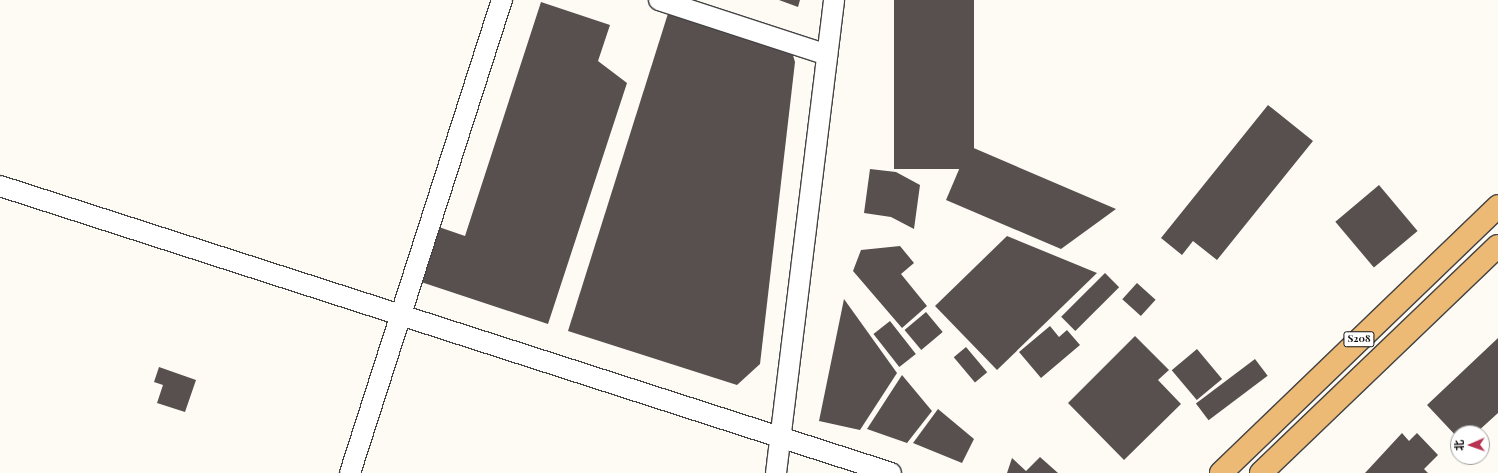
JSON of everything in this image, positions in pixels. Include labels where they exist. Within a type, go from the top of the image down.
[{"type":"main road","name":"S208","points":[[1220,473],[1498,206]]},
{"type":"main road","points":[[1261,473],[1498,246]]},
{"type":"street","points":[[350,473],[502,0]]},
{"type":"street","points":[[659,0],[827,55]]},
{"type":"street","points":[[776,473],[834,0]]},
{"type":"street","points":[[0,186],[891,473]]},
{"type":"building","points":[[779,0],[800,0],[798,7]]},
{"type":"building","points":[[894,0],[974,0],[974,169],[894,169]]},
{"type":"building","points":[[541,2],[610,25],[598,61],[627,83],[548,324],[415,280],[433,225],[465,236]]},
{"type":"building","points":[[671,4],[789,42],[795,62],[760,364],[737,385],[568,331]]},
{"type":"building","points":[[1268,105],[1313,141],[1217,260],[1193,241],[1182,255],[1161,238]]},
{"type":"building","points":[[969,146],[1116,209],[1061,249],[946,200]]},
{"type":"building","points":[[870,169],[896,172],[920,185],[914,229],[891,217],[864,213]]},
{"type":"building","points":[[1379,185],[1418,231],[1374,268],[1335,222]]},
{"type":"building","points":[[1007,236],[1097,273],[997,370],[935,306]]},
{"type":"building","points":[[900,246],[914,263],[901,274],[927,306],[902,328],[853,271],[861,250]]},
{"type":"building","points":[[1105,273],[1119,287],[1075,331],[1061,317]]},
{"type":"building","points":[[1137,283],[1156,300],[1141,316],[1122,299]]},
{"type":"building","points":[[844,299],[897,373],[860,430],[819,421]]},
{"type":"building","points":[[926,312],[943,332],[921,350],[905,330]]},
{"type":"building","points":[[890,321],[916,354],[899,367],[873,334]]},
{"type":"building","points":[[1050,326],[1059,337],[1067,330],[1080,345],[1041,378],[1019,352]]},
{"type":"building","points":[[1135,336],[1169,370],[1158,380],[1181,404],[1124,460],[1068,403]]},
{"type":"building","points":[[1498,338],[1498,413],[1485,425],[1450,425],[1450,429],[1427,405]]},
{"type":"building","points":[[966,347],[987,372],[975,383],[954,357]]},
{"type":"building","points":[[1197,349],[1222,379],[1197,400],[1172,370]]},
{"type":"building","points":[[1255,359],[1268,376],[1209,420],[1196,404]]},
{"type":"building","points":[[159,367],[196,380],[185,412],[157,403],[163,385],[154,382]]},
{"type":"building","points":[[902,375],[932,411],[907,443],[867,429]]},
{"type":"building","points":[[938,409],[974,439],[962,463],[913,443]]},
{"type":"building","points":[[1402,433],[1409,441],[1417,433],[1438,455],[1424,469],[1428,473],[1365,473]]},
{"type":"building","points":[[1040,457],[1058,473],[1007,473],[1012,458],[1026,471]]}]
